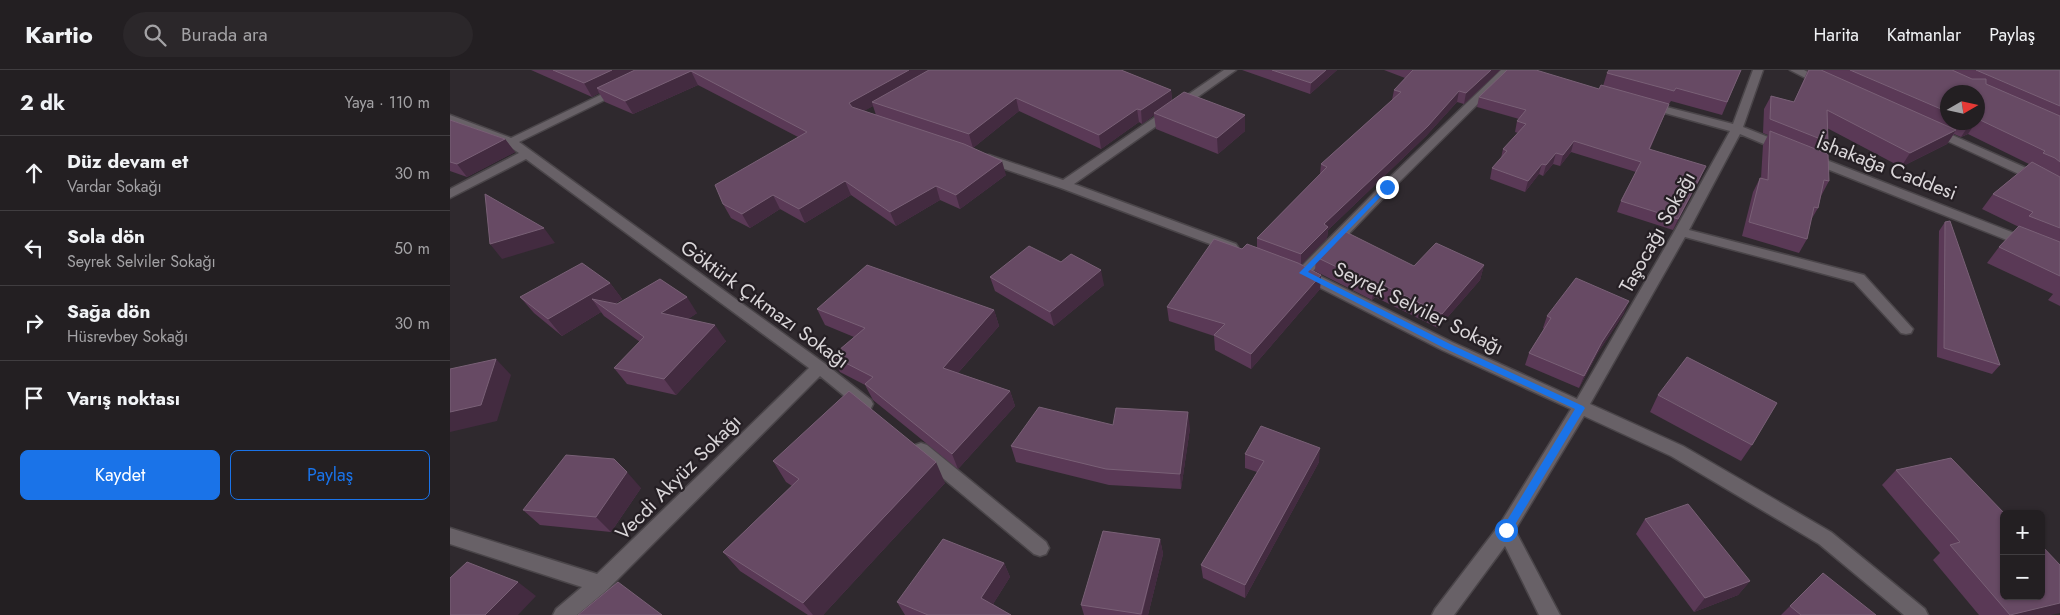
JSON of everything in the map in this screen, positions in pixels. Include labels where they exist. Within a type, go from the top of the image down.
[{"type":"street","points":[[1065,185],[1231,70]]},
{"type":"street","points":[[1303,273],[1387,187],[1507,70]]},
{"type":"street","name":"Taşocağı Sokağı","points":[[1442,615],[1506,530],[1580,408],[1681,232],[1737,129],[1758,70]]},
{"type":"street","points":[[1795,70],[1831,86]]},
{"type":"street","points":[[512,142],[630,84]]},
{"type":"street","name":"İshakağa Caddesi","points":[[1637,102],[1737,129],[2060,256]]},
{"type":"street","name":"Göktürk Çıkmazı Sokağı","points":[[450,118],[512,142],[819,367],[873,410]]},
{"type":"street","points":[[1921,126],[2038,178],[2060,193]]},
{"type":"street","points":[[450,194],[527,154]]},
{"type":"street","points":[[973,154],[1065,185],[1248,253]]},
{"type":"street","points":[[1681,232],[1859,278],[1906,329]]},
{"type":"street","name":"Seyrek Selviler Sokağı","points":[[1284,266],[1303,273],[1447,346],[1677,452],[1825,538],[1918,615]]},
{"type":"street","name":"Vecdi Akyüz Sokağı","points":[[563,615],[600,584],[819,367]]},
{"type":"street","points":[[911,442],[1040,548]]},
{"type":"street","points":[[1506,530],[1550,615]]},
{"type":"street","points":[[450,536],[600,584]]},
{"type":"building","points":[[553,70],[612,70],[584,83]]},
{"type":"building","points":[[635,70],[909,70],[849,103],[852,107],[964,144],[1002,161],[956,195],[936,186],[890,212],[845,181],[799,209],[773,195],[742,214],[723,204],[715,185],[807,132],[691,71],[625,101],[597,88]]},
{"type":"building","points":[[929,70],[1121,70],[1171,90],[1141,110],[1137,109],[1099,135],[1016,98],[969,134],[872,102]]},
{"type":"building","points":[[1272,70],[1326,70],[1311,83]]},
{"type":"building","points":[[1413,70],[1491,70],[1466,93],[1459,91],[1428,126],[1324,224],[1328,227],[1301,254],[1257,238],[1327,167],[1321,164],[1401,92],[1394,90]]},
{"type":"building","points":[[1507,70],[1536,70],[1599,89],[1601,85],[1669,104],[1649,149],[1706,166],[1678,219],[1621,201],[1641,162],[1574,141],[1563,155],[1556,153],[1546,165],[1542,164],[1528,181],[1492,168],[1507,151],[1503,149],[1526,124],[1517,121],[1526,110],[1479,97]]},
{"type":"building","points":[[1609,70],[1741,70],[1727,102],[1676,88],[1674,91],[1607,73]]},
{"type":"building","points":[[1809,70],[1821,70],[1940,123],[1940,130],[1956,130],[1910,153],[1827,110],[1828,142],[1770,119],[1771,96],[1794,102]]},
{"type":"building","points":[[1850,70],[1952,70],[1972,79],[1986,79],[1986,84],[2060,116],[2060,162],[2043,153],[2045,151],[1985,122],[1985,85],[1940,85],[1940,109]]},
{"type":"building","points":[[1976,70],[2060,70],[2060,106]]},
{"type":"building","points":[[1184,92],[1245,115],[1217,138],[1154,113]]},
{"type":"building","points":[[450,120],[505,139],[457,164],[450,162]]},
{"type":"building","points":[[1770,131],[1828,154],[1829,181],[1824,180],[1818,208],[1814,207],[1807,239],[1749,222],[1760,178],[1768,180]]},
{"type":"building","points":[[2032,162],[2060,177],[2060,228],[2029,216],[2033,212],[1993,194]]},
{"type":"building","points":[[485,194],[544,228],[490,244]]},
{"type":"building","points":[[1950,221],[2000,365],[1944,348],[1945,222]]},
{"type":"building","points":[[2019,226],[2060,242],[2060,276],[1999,247]]},
{"type":"building","points":[[1342,230],[1414,266],[1436,243],[1484,265],[1442,314],[1377,282],[1374,285],[1316,257]]},
{"type":"building","points":[[1214,239],[1242,249],[1247,244],[1298,263],[1321,275],[1251,354],[1214,335],[1225,324],[1167,307]]},
{"type":"building","points":[[1029,246],[1061,262],[1071,254],[1101,270],[1050,312],[990,277]]},
{"type":"building","points":[[582,263],[610,283],[548,319],[520,297]]},
{"type":"building","points":[[867,265],[994,310],[943,368],[1010,391],[952,454],[865,384],[873,377],[832,356],[865,328],[817,309]]},
{"type":"building","points":[[1576,278],[1629,301],[1602,342],[1584,376],[1529,353],[1551,318],[1547,316]]},
{"type":"building","points":[[660,279],[687,297],[661,313],[715,325],[664,379],[614,368],[644,337],[592,299],[617,304]]},
{"type":"building","points":[[1687,357],[1777,403],[1752,445],[1658,395]]},
{"type":"building","points":[[496,359],[481,405],[450,412],[450,369]]},
{"type":"building","points":[[849,391],[936,462],[803,603],[723,552],[799,479],[773,461]]},
{"type":"building","points":[[1039,407],[1113,425],[1116,408],[1188,412],[1180,474],[1106,469],[1011,446]]},
{"type":"building","points":[[1261,426],[1320,448],[1245,585],[1201,565],[1264,461],[1245,454]]},
{"type":"building","points":[[566,455],[614,459],[627,472],[596,517],[523,510]]},
{"type":"building","points":[[1951,458],[2001,510],[2000,600],[2045,600],[2045,549],[2060,565],[2060,603],[2010,615],[1950,545],[1960,542],[1896,470]]},
{"type":"building","points":[[1688,504],[1750,581],[1705,598],[1645,519]]},
{"type":"building","points":[[1103,531],[1160,539],[1141,614],[1081,605]]},
{"type":"building","points":[[943,539],[1004,563],[981,598],[1011,615],[928,615],[897,602]]},
{"type":"building","points":[[467,562],[518,582],[485,615],[450,615],[450,578]]},
{"type":"building","points":[[1823,573],[1876,615],[1801,615],[1790,606]]},
{"type":"building","points":[[618,582],[662,615],[578,615]]},
{"type":"route","points":[[1387,187],[1303,273],[1447,346],[1580,408],[1506,530]]}]
